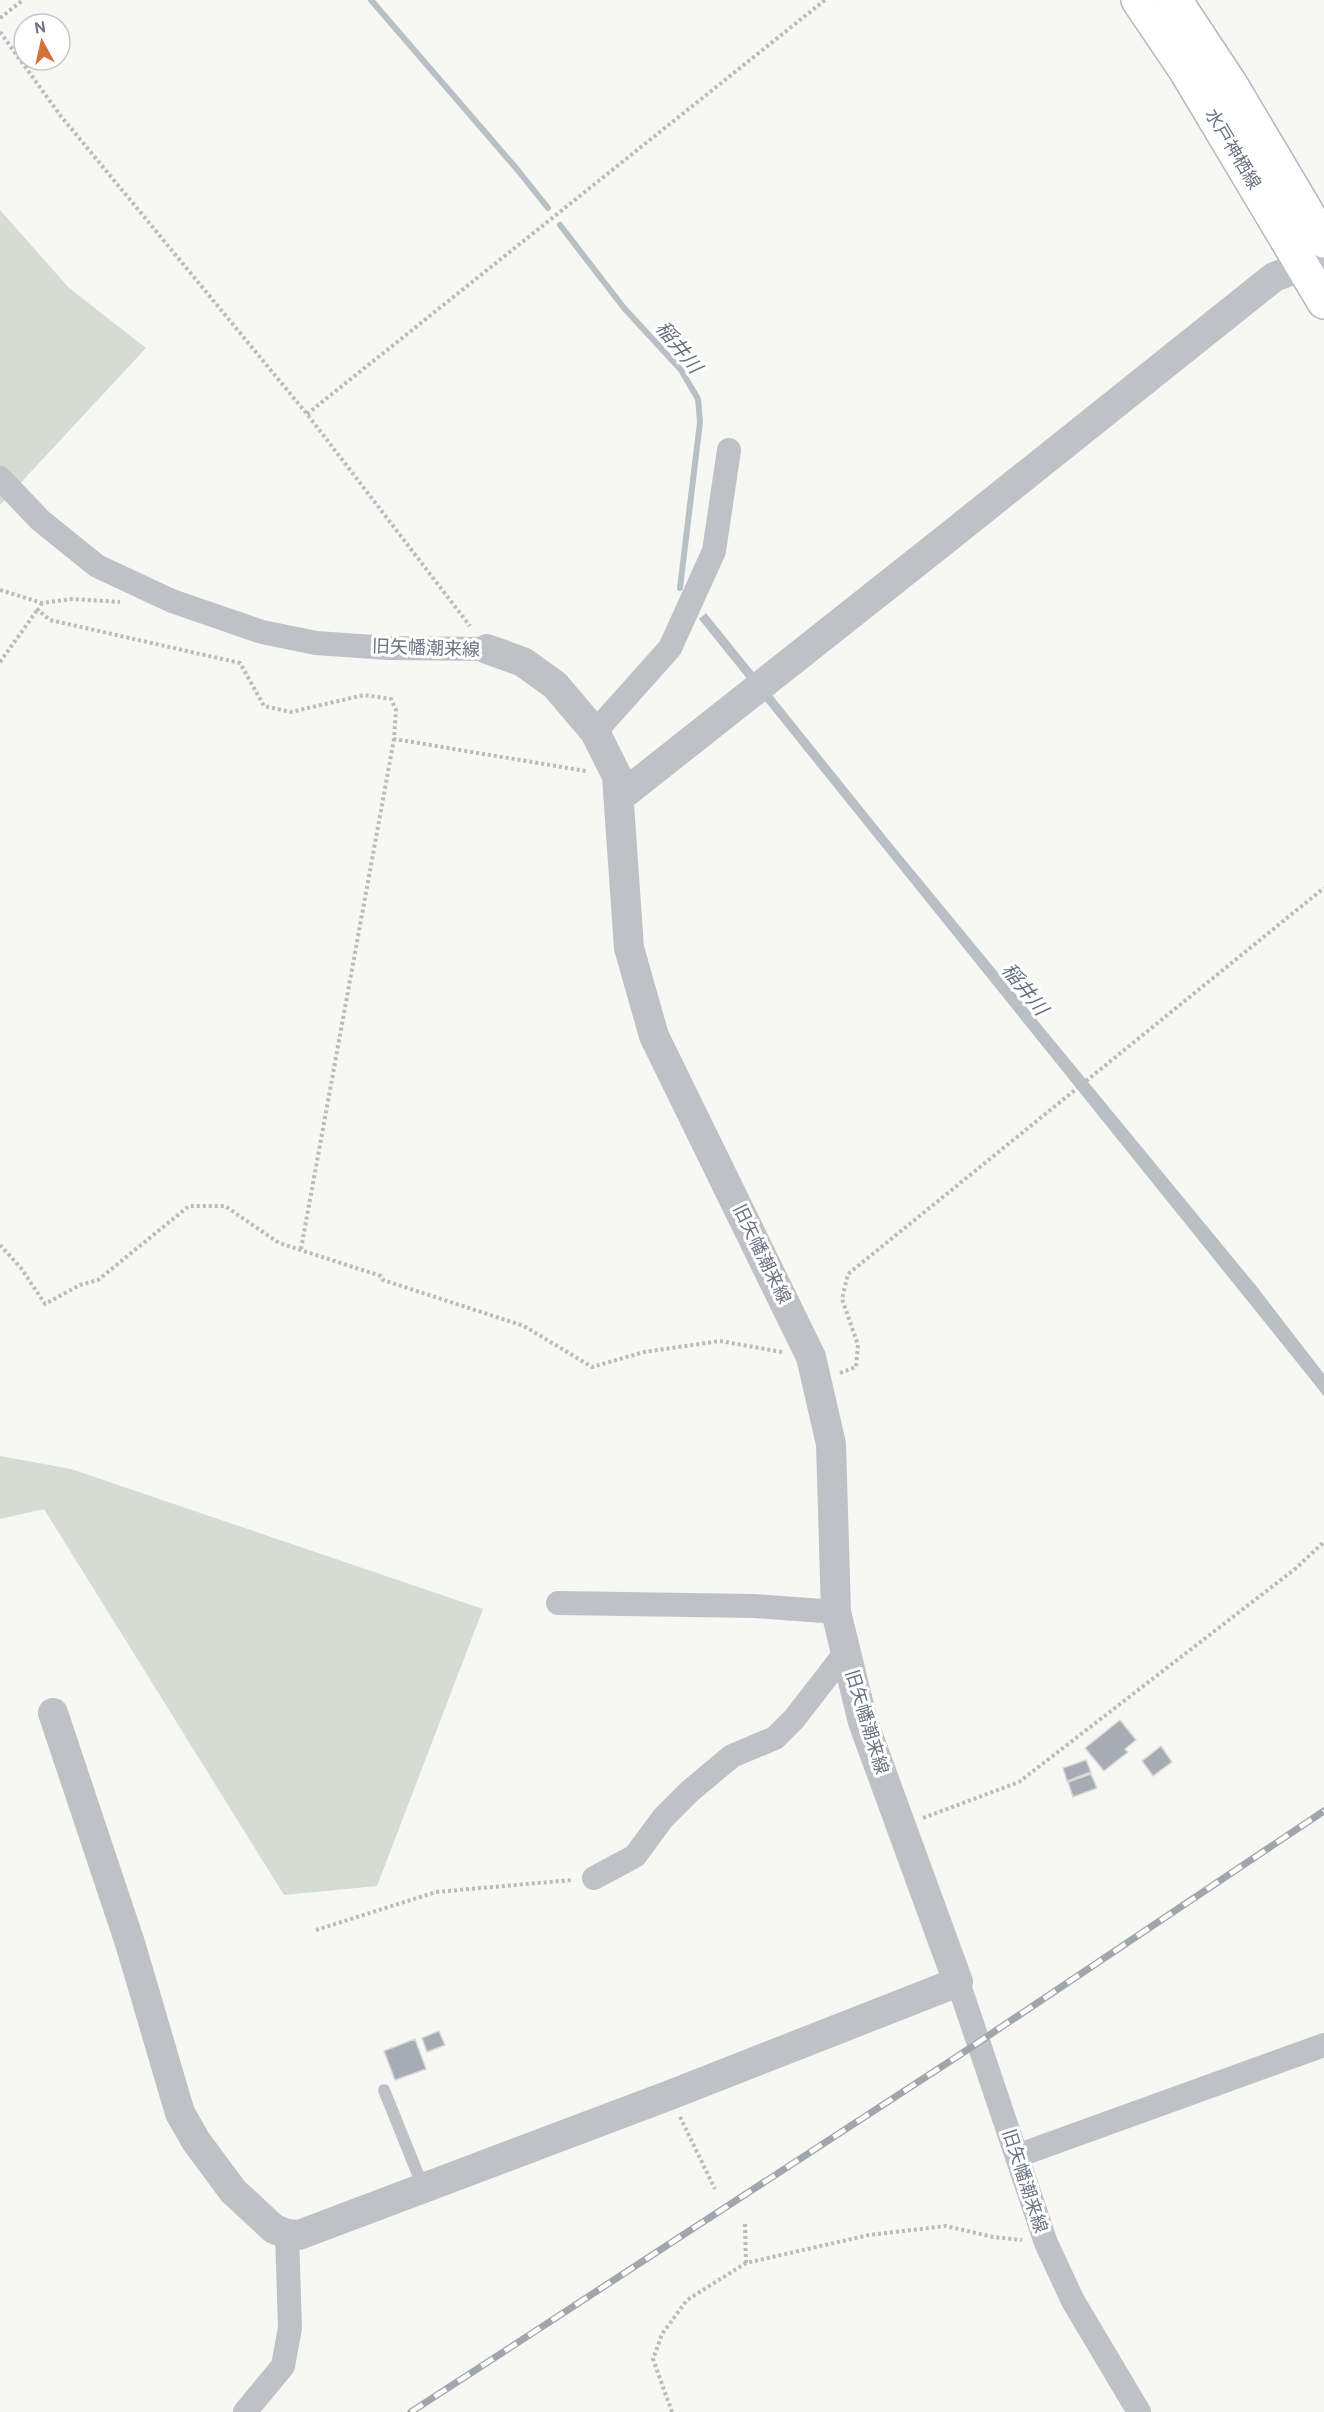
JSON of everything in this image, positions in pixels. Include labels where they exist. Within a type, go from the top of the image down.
[{"type":"main road","name":"水戸神栖線","points":[[1138,0],[1314,264],[1324,302]]},
{"type":"main road","name":"水戸神栖線","points":[[1175,0],[1230,83],[1324,241]]},
{"type":"street","points":[[618,786],[760,686],[1274,277],[1314,264]]},
{"type":"street","points":[[595,732],[670,648],[714,551],[729,450]]},
{"type":"street","name":"旧矢幡潮来線","points":[[0,478],[40,520],[98,566],[172,601],[262,632],[316,643],[388,648],[487,649],[523,662],[555,685],[595,732],[618,786],[629,948],[654,1036],[814,1370],[831,1444],[836,1612],[863,1722],[958,1982],[1046,2242],[1073,2301],[1139,2412]]},
{"type":"street","points":[[558,1603],[754,1606],[836,1612]]},
{"type":"street","points":[[594,1878],[635,1856],[663,1818],[690,1791],[732,1756],[774,1738],[794,1719],[846,1652]]},
{"type":"street","points":[[53,1713],[130,1943],[180,2114],[196,2141],[233,2191],[274,2229],[287,2234],[299,2235],[670,2095],[958,1982]]},
{"type":"street","points":[[1017,2156],[1324,2045]]},
{"type":"street","points":[[245,2412],[284,2366],[290,2328],[287,2234]]},
{"type":"lane","points":[[384,2090],[423,2188]]},
{"type":"path","points":[[0,18],[23,0]]},
{"type":"path","points":[[307,414],[825,0]]},
{"type":"path","points":[[0,32],[60,115],[307,414],[487,649]]},
{"type":"path","points":[[0,590],[42,603],[72,599],[129,602]]},
{"type":"path","points":[[0,662],[42,603]]},
{"type":"path","points":[[38,610],[50,620],[240,663],[264,706],[291,712],[364,695],[391,699],[396,710],[394,739],[301,1249]]},
{"type":"path","points":[[394,739],[618,786]]},
{"type":"path","points":[[0,1245],[21,1268],[45,1304],[80,1285],[98,1280],[189,1206],[225,1206],[279,1243],[524,1326],[592,1367],[644,1352],[720,1341],[814,1370],[856,1366],[858,1345],[842,1299],[848,1274],[1324,888]]},
{"type":"path","points":[[901,1825],[1019,1782],[1295,1569],[1324,1542]]},
{"type":"path","points":[[316,1930],[436,1892],[594,1878]]},
{"type":"path","points":[[670,2095],[715,2189]]},
{"type":"path","points":[[745,2224],[746,2263]]},
{"type":"path","points":[[672,2412],[653,2359],[662,2334],[687,2300],[746,2263],[870,2235],[946,2226],[993,2237],[1046,2242]]},
{"type":"shaded area","points":[[0,210],[69,288],[146,348],[0,505]]},
{"type":"shaded area","points":[[706,613],[887,838],[1257,1287],[1324,1374],[1324,1396],[699,619]]},
{"type":"shaded area","points":[[0,1456],[71,1469],[483,1609],[377,1886],[284,1895],[44,1509],[0,1519]]},
{"type":"building","points":[[1120,1720],[1136,1740],[1125,1749],[1128,1752],[1104,1771],[1085,1748]]},
{"type":"building","points":[[1161,1746],[1172,1762],[1153,1776],[1142,1761]]},
{"type":"building","points":[[1086,1760],[1091,1772],[1067,1781],[1063,1768]]},
{"type":"building","points":[[1091,1774],[1097,1788],[1073,1797],[1068,1782]]},
{"type":"building","points":[[439,2031],[445,2045],[427,2052],[422,2038]]},
{"type":"building","points":[[415,2039],[426,2069],[395,2080],[384,2051]]},
{"type":"waterway","name":"稲井川","points":[[371,0],[548,208]]},
{"type":"waterway","name":"稲井川","points":[[560,225],[624,308],[681,370],[698,399],[700,422],[680,588]]},
{"type":"railway","points":[[411,2412],[958,2056],[1324,1811]]}]
